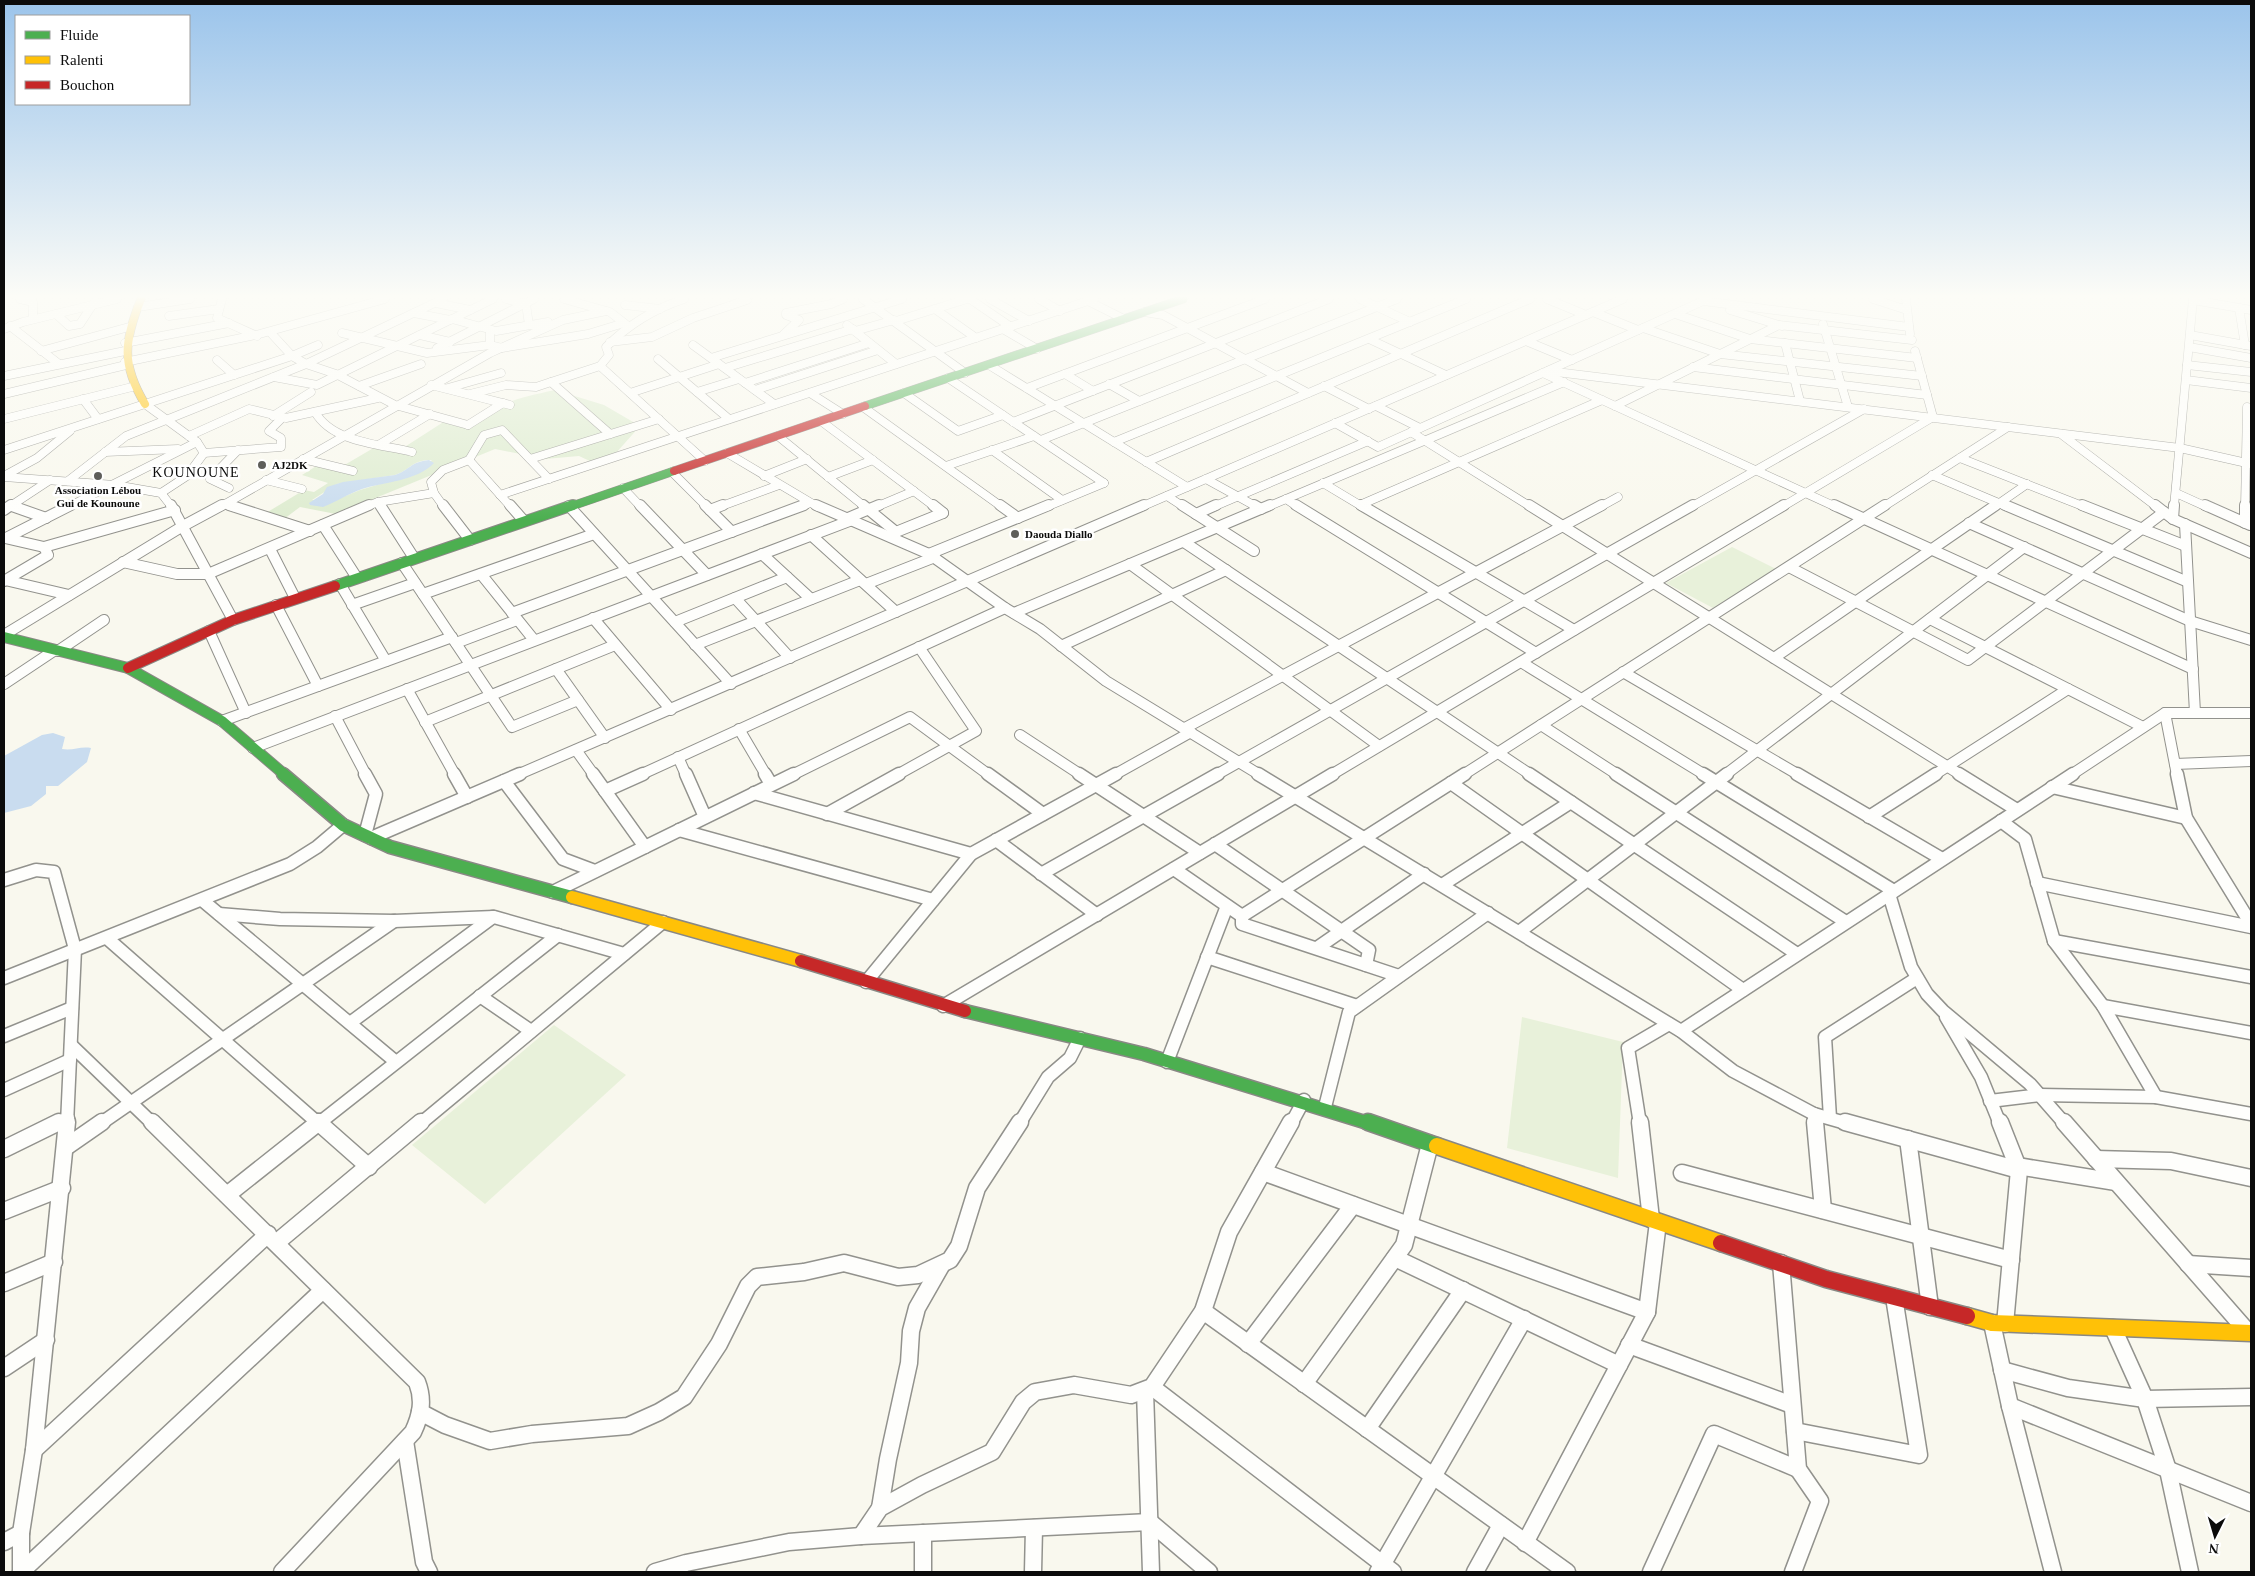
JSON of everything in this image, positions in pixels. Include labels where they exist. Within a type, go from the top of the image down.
[{"type":"street","points":[[4,394],[71,373]]},
{"type":"street","points":[[129,373],[132,386],[145,404],[193,439],[204,453]]},
{"type":"street","points":[[4,450],[241,373]]},
{"type":"street","points":[[68,481],[126,436],[168,421],[285,373]]},
{"type":"street","points":[[332,373],[378,398],[395,405],[468,426],[506,404],[431,385]]},
{"type":"street","points":[[274,377],[317,385],[339,373]]},
{"type":"street","points":[[359,386],[392,373]]},
{"type":"street","points":[[4,636],[183,526],[455,373]]},
{"type":"street","points":[[445,388],[501,373]]},
{"type":"street","points":[[470,394],[506,385],[536,386],[580,373]]},
{"type":"street","points":[[607,373],[705,460]]},
{"type":"street","points":[[675,373],[729,419]]},
{"type":"street","points":[[630,393],[697,373]]},
{"type":"street","points":[[731,373],[774,404]]},
{"type":"street","points":[[697,392],[770,373]]},
{"type":"street","points":[[755,390],[809,373]]},
{"type":"street","points":[[500,495],[871,373]]},
{"type":"street","points":[[128,668],[233,620],[965,373]]},
{"type":"street","points":[[1001,373],[1187,487]]},
{"type":"street","points":[[1027,388],[1069,373]]},
{"type":"street","points":[[1013,422],[1139,373]]},
{"type":"street","points":[[946,466],[992,450],[1084,423],[1212,373]]},
{"type":"street","points":[[1270,373],[1308,393]]},
{"type":"street","points":[[1114,442],[1286,373]]},
{"type":"street","points":[[1146,462],[1356,373]]},
{"type":"street","points":[[1441,373],[1446,375]]},
{"type":"street","points":[[368,837],[671,710],[1452,373]]},
{"type":"street","points":[[1335,423],[1378,447],[1544,373]]},
{"type":"street","points":[[1546,373],[1615,406],[2193,669]]},
{"type":"street","points":[[1550,373],[2180,448],[2249,463]]},
{"type":"street","points":[[1615,406],[1682,373]]},
{"type":"street","points":[[1737,373],[1927,396]]},
{"type":"street","points":[[1793,373],[1800,401]]},
{"type":"street","points":[[1838,373],[1848,407]]},
{"type":"street","points":[[1889,373],[1922,376]]},
{"type":"street","points":[[1921,373],[1932,418]]},
{"type":"street","points":[[2173,519],[2186,373]]},
{"type":"street","points":[[1065,374],[1093,391]]},
{"type":"street","points":[[695,645],[811,599],[932,556],[1104,483],[948,378]]},
{"type":"street","points":[[2186,380],[2251,388]]},
{"type":"street","points":[[551,382],[610,434]]},
{"type":"street","points":[[605,791],[919,647],[1184,542],[1564,382]]},
{"type":"street","points":[[1109,384],[1139,402]]},
{"type":"street","points":[[4,419],[132,386]]},
{"type":"street","points":[[1324,386],[1372,407],[1416,430],[1425,440],[2017,810]]},
{"type":"street","points":[[161,493],[187,476],[204,453],[280,447],[281,438],[269,431],[277,417],[311,392]]},
{"type":"street","points":[[810,393],[843,414]]},
{"type":"street","points":[[904,393],[958,431],[1004,415]]},
{"type":"street","points":[[5,539],[115,485],[183,448],[193,439],[249,409],[277,417],[315,412],[378,398]]},
{"type":"street","points":[[83,399],[98,419]]},
{"type":"street","points":[[1360,505],[1602,400]]},
{"type":"street","points":[[863,407],[1018,518]]},
{"type":"street","points":[[2176,493],[2248,524],[2249,463],[2247,407]]},
{"type":"street","points":[[1041,874],[1864,409]]},
{"type":"street","points":[[315,412],[321,422],[334,432],[412,452]]},
{"type":"street","points":[[380,444],[430,414]]},
{"type":"street","points":[[943,1006],[1932,418]]},
{"type":"street","points":[[530,459],[659,419]]},
{"type":"street","points":[[821,421],[943,513],[893,534]]},
{"type":"street","points":[[4,476],[49,449],[75,426]]},
{"type":"street","points":[[468,426],[468,431],[480,439]]},
{"type":"street","points":[[1242,916],[2008,427]]},
{"type":"street","points":[[470,540],[434,493],[431,482],[438,474],[469,460],[484,435],[502,430],[549,479]]},
{"type":"street","points":[[2060,433],[2173,519],[2251,553]]},
{"type":"street","points":[[778,436],[868,508],[893,534]]},
{"type":"street","points":[[1196,514],[1368,442]]},
{"type":"street","points":[[17,446],[49,449]]},
{"type":"street","points":[[105,452],[183,448]]},
{"type":"street","points":[[229,488],[210,479],[238,450]]},
{"type":"street","points":[[992,450],[1062,500]]},
{"type":"street","points":[[727,453],[810,503],[893,534],[932,556],[1062,646],[1106,680],[1675,1027],[1733,1071],[1814,1114],[2018,1168],[2116,1182]]},
{"type":"street","points":[[302,458],[353,471]]},
{"type":"street","points":[[1960,458],[2186,546]]},
{"type":"street","points":[[764,476],[807,459]]},
{"type":"street","points":[[469,460],[524,522]]},
{"type":"street","points":[[828,477],[873,460]]},
{"type":"street","points":[[672,472],[732,532]]},
{"type":"street","points":[[1932,475],[2188,582]]},
{"type":"street","points":[[4,476],[115,485],[161,493],[175,510],[233,620]]},
{"type":"street","points":[[1206,479],[1261,509]]},
{"type":"street","points":[[8,508],[50,480]]},
{"type":"street","points":[[266,480],[302,489]]},
{"type":"street","points":[[1323,483],[1574,630]]},
{"type":"street","points":[[1774,658],[2027,484]]},
{"type":"street","points":[[710,510],[779,485]]},
{"type":"street","points":[[623,488],[706,575]]},
{"type":"street","points":[[253,748],[812,535],[850,519],[868,508],[914,492]]},
{"type":"street","points":[[123,562],[187,576],[208,574],[378,502],[434,493]]},
{"type":"street","points":[[1167,496],[1254,551]]},
{"type":"street","points":[[866,982],[971,854],[1096,785],[1283,676],[1618,498]]},
{"type":"street","points":[[1286,499],[1536,653]]},
{"type":"street","points":[[378,502],[414,558]]},
{"type":"street","points":[[222,721],[386,661],[454,640],[628,570],[810,503]]},
{"type":"street","points":[[225,504],[310,531]]},
{"type":"street","points":[[569,506],[731,684]]},
{"type":"street","points":[[8,508],[46,518]]},
{"type":"street","points":[[5,539],[44,547],[175,510]]},
{"type":"street","points":[[1788,567],[1968,660],[2164,512]]},
{"type":"street","points":[[1969,523],[2190,621],[2251,640]]},
{"type":"street","points":[[323,524],[357,578]]},
{"type":"street","points":[[2185,524],[2195,713]]},
{"type":"street","points":[[423,594],[594,534]]},
{"type":"street","points":[[812,535],[896,612]]},
{"type":"street","points":[[1184,542],[1797,954]]},
{"type":"street","points":[[4,580],[48,555],[44,547]]},
{"type":"street","points":[[1520,932],[2024,547]]},
{"type":"street","points":[[270,549],[296,598]]},
{"type":"street","points":[[762,554],[811,599]]},
{"type":"street","points":[[402,563],[512,727],[578,700]]},
{"type":"street","points":[[1130,564],[1380,746]]},
{"type":"street","points":[[1062,646],[1226,570]]},
{"type":"street","points":[[481,574],[534,640]]},
{"type":"street","points":[[675,622],[787,577]]},
{"type":"street","points":[[4,580],[69,595]]},
{"type":"street","points":[[352,604],[415,583]]},
{"type":"street","points":[[340,584],[386,661]]},
{"type":"street","points":[[735,598],[790,658]]},
{"type":"street","points":[[276,605],[318,686]]},
{"type":"street","points":[[592,618],[671,710]]},
{"type":"street","points":[[4,684],[104,620]]},
{"type":"street","points":[[1930,620],[2143,727]]},
{"type":"street","points":[[209,631],[246,713]]},
{"type":"street","points":[[4,636],[128,668],[222,721],[343,825],[390,848],[783,955],[943,1006],[1080,1038],[1304,1100],[1826,1279],[1930,1307],[1998,1324],[2250,1333]]},
{"type":"street","points":[[425,722],[616,645]]},
{"type":"street","points":[[827,814],[976,731],[919,647]]},
{"type":"street","points":[[1521,662],[1892,892],[1911,967],[1926,994],[1942,1011],[2030,1084],[2250,1333]]},
{"type":"street","points":[[556,669],[605,738]]},
{"type":"street","points":[[1624,672],[1942,859]]},
{"type":"street","points":[[407,689],[467,797]]},
{"type":"street","points":[[1869,816],[2068,689]]},
{"type":"street","points":[[1525,1543],[1646,1312],[1655,1220],[1628,1048],[1675,1027],[1743,990],[2165,713],[2251,712]]},
{"type":"street","points":[[2165,713],[2186,818],[2251,925]]},
{"type":"street","points":[[335,716],[376,794],[368,837]]},
{"type":"street","points":[[553,892],[910,717],[1043,814]]},
{"type":"street","points":[[1541,725],[1846,922]]},
{"type":"street","points":[[739,729],[772,784]]},
{"type":"street","points":[[1020,735],[1200,853]]},
{"type":"street","points":[[576,750],[645,846]]},
{"type":"street","points":[[678,757],[705,817]]},
{"type":"street","points":[[2175,764],[2251,761]]},
{"type":"street","points":[[504,781],[562,859],[595,871]]},
{"type":"street","points":[[1451,783],[1743,990]]},
{"type":"street","points":[[2052,787],[2186,818]]},
{"type":"street","points":[[754,793],[971,854]]},
{"type":"street","points":[[1442,885],[1571,802]]},
{"type":"street","points":[[2001,821],[2025,839],[2054,941],[2103,1006],[2156,1097]]},
{"type":"street","points":[[4,978],[290,864],[317,848],[343,825]]},
{"type":"street","points":[[679,830],[933,900]]},
{"type":"street","points":[[996,840],[1097,914]]},
{"type":"street","points":[[1216,844],[1369,950],[1366,965]]},
{"type":"street","points":[[1174,869],[1242,916]]},
{"type":"street","points":[[4,880],[36,870],[54,872],[75,949],[66,1147],[34,1450],[21,1533],[21,1572]]},
{"type":"street","points":[[1317,948],[1424,874]]},
{"type":"street","points":[[2037,882],[2251,925]]},
{"type":"street","points":[[202,900],[396,1062]]},
{"type":"street","points":[[1166,1062],[1227,906]]},
{"type":"street","points":[[1325,1107],[1348,1012],[1488,913]]},
{"type":"street","points":[[219,914],[280,919],[394,921],[494,917],[624,954]]},
{"type":"street","points":[[1242,916],[1242,924],[1400,976]]},
{"type":"street","points":[[350,1023],[494,917]]},
{"type":"street","points":[[66,1147],[394,921]]},
{"type":"street","points":[[34,1450],[272,1239],[368,1166],[663,922]]},
{"type":"street","points":[[227,1195],[558,935]]},
{"type":"street","points":[[108,938],[368,1166]]},
{"type":"street","points":[[2054,941],[2251,977]]},
{"type":"street","points":[[1207,957],[1357,1006]]},
{"type":"street","points":[[1830,1118],[1825,1037],[1917,978]]},
{"type":"street","points":[[480,996],[531,1031]]},
{"type":"street","points":[[2103,1006],[2251,1033]]},
{"type":"street","points":[[4,1036],[72,1008]]},
{"type":"street","points":[[1942,1011],[1981,1077],[2018,1168],[2011,1260],[1998,1324],[2002,1370],[2054,1572]]},
{"type":"street","points":[[420,1412],[445,1425],[490,1441],[532,1434],[628,1426],[659,1412],[684,1397],[719,1344],[744,1294],[757,1277],[804,1272],[844,1263],[898,1277],[918,1275],[941,1266],[950,1260],[959,1246],[977,1188],[987,1170],[1015,1131],[1048,1077],[1070,1058],[1080,1038]]},
{"type":"street","points":[[4,1090],[70,1053]]},
{"type":"street","points":[[70,1053],[131,1103],[227,1195],[417,1382],[422,1394],[418,1422],[405,1441],[282,1572]]},
{"type":"street","points":[[1990,1101],[2040,1095],[2156,1097],[2251,1114]]},
{"type":"street","points":[[880,1508],[922,1484],[992,1452],[1023,1402],[1035,1392],[1074,1385],[1131,1395],[1148,1389],[1203,1311],[1229,1232],[1304,1100]]},
{"type":"street","points":[[1814,1114],[1823,1210]]},
{"type":"street","points":[[4,1149],[68,1118]]},
{"type":"street","points":[[1908,1139],[1930,1307]]},
{"type":"street","points":[[1304,1384],[1404,1245],[1430,1144]]},
{"type":"street","points":[[2096,1159],[2171,1161],[2251,1178]]},
{"type":"street","points":[[1263,1172],[1646,1312]]},
{"type":"street","points":[[1682,1173],[2011,1260]]},
{"type":"street","points":[[4,1212],[62,1188]]},
{"type":"street","points":[[1248,1344],[1353,1205]]},
{"type":"street","points":[[1395,1258],[1619,1365]]},
{"type":"street","points":[[4,1284],[54,1262]]},
{"type":"street","points":[[1781,1263],[1798,1469],[1820,1501],[1793,1572]]},
{"type":"street","points":[[2188,1264],[2251,1268]]},
{"type":"street","points":[[861,1536],[880,1508],[888,1459],[909,1363],[911,1331],[917,1308],[941,1266]]},
{"type":"street","points":[[21,1572],[323,1290]]},
{"type":"street","points":[[1367,1429],[1462,1290]]},
{"type":"street","points":[[1795,1431],[1919,1455],[1894,1297]]},
{"type":"street","points":[[1203,1311],[1567,1572]]},
{"type":"street","points":[[1148,1389],[1385,1570],[1434,1477],[1524,1319]]},
{"type":"street","points":[[2113,1328],[2145,1399],[2168,1470],[2190,1572]]},
{"type":"street","points":[[4,1368],[46,1340]]},
{"type":"street","points":[[1629,1345],[1792,1405]]},
{"type":"street","points":[[2002,1370],[2068,1388],[2145,1399],[2251,1397]]},
{"type":"street","points":[[1148,1389],[1151,1572]]},
{"type":"street","points":[[2010,1406],[2251,1503]]},
{"type":"street","points":[[1651,1572],[1714,1434],[1798,1469]]},
{"type":"street","points":[[405,1441],[424,1562],[429,1572]]},
{"type":"street","points":[[655,1572],[789,1542],[861,1536],[1150,1522],[1209,1572]]},
{"type":"street","points":[[1475,1572],[1501,1525]]},
{"type":"street","points":[[1033,1572],[1034,1528]]},
{"type":"street","points":[[4,1542],[21,1533]]},
{"type":"street","points":[[923,1533],[923,1572]]},
{"type":"green space","points":[[555,390],[604,405],[640,426],[616,453],[592,462],[579,456],[545,459],[495,449],[378,497],[341,515],[300,507],[284,519],[266,513],[304,490],[314,492],[328,483],[302,475],[318,465],[336,470],[382,443],[403,448],[445,421],[466,428],[498,407],[518,399]],"holes":[[[432,460],[417,473],[360,490],[333,501],[312,500],[337,484],[395,475],[420,461]]]},
{"type":"green space","points":[[1732,547],[1778,570],[1713,608],[1666,583]]},
{"type":"green space","points":[[1522,1017],[1623,1042],[1618,1178],[1507,1148]]},
{"type":"green space","points":[[554,1025],[626,1075],[485,1204],[412,1145]]},
{"type":"water","points":[[429,460],[434,463],[419,474],[362,489],[323,507],[310,505],[309,503],[323,494],[327,487],[343,482],[395,475],[418,462]]},
{"type":"water","points":[[53,733],[65,737],[62,749],[91,748],[87,762],[58,786],[46,786],[46,794],[31,806],[4,813],[4,756],[42,735]]},
{"type":"traffic: fast","points":[[865,406],[964,373]]},
{"type":"traffic: fast","points":[[335,586],[674,471]]},
{"type":"traffic: fast","points":[[4,637],[128,668],[222,721],[343,825],[390,847],[572,897]]},
{"type":"traffic: fast","points":[[965,1011],[1144,1054],[1320,1107],[1437,1146]]},
{"type":"traffic: slow","points":[[129,373],[136,390],[145,404]]},
{"type":"traffic: slow","points":[[572,897],[801,961]]},
{"type":"traffic: slow","points":[[1437,1146],[1721,1243]]},
{"type":"traffic: slow","points":[[1967,1316],[1992,1323],[2251,1333]]},
{"type":"traffic: jam","points":[[674,471],[865,406]]},
{"type":"traffic: jam","points":[[128,668],[233,620],[335,586]]},
{"type":"traffic: jam","points":[[801,961],[943,1006],[965,1011]]},
{"type":"traffic: jam","points":[[1721,1243],[1826,1279],[1967,1316]]},
{"type":"place","name":"AJ2DK","points":[[262,465]]},
{"type":"place","name":"Association Lébou Gui de Kounoune","points":[[98,476]]},
{"type":"place","name":"Daouda Diallo","points":[[1015,534]]},
{"type":"district","name":"KOUNOUNE","points":[[196,472]]}]
